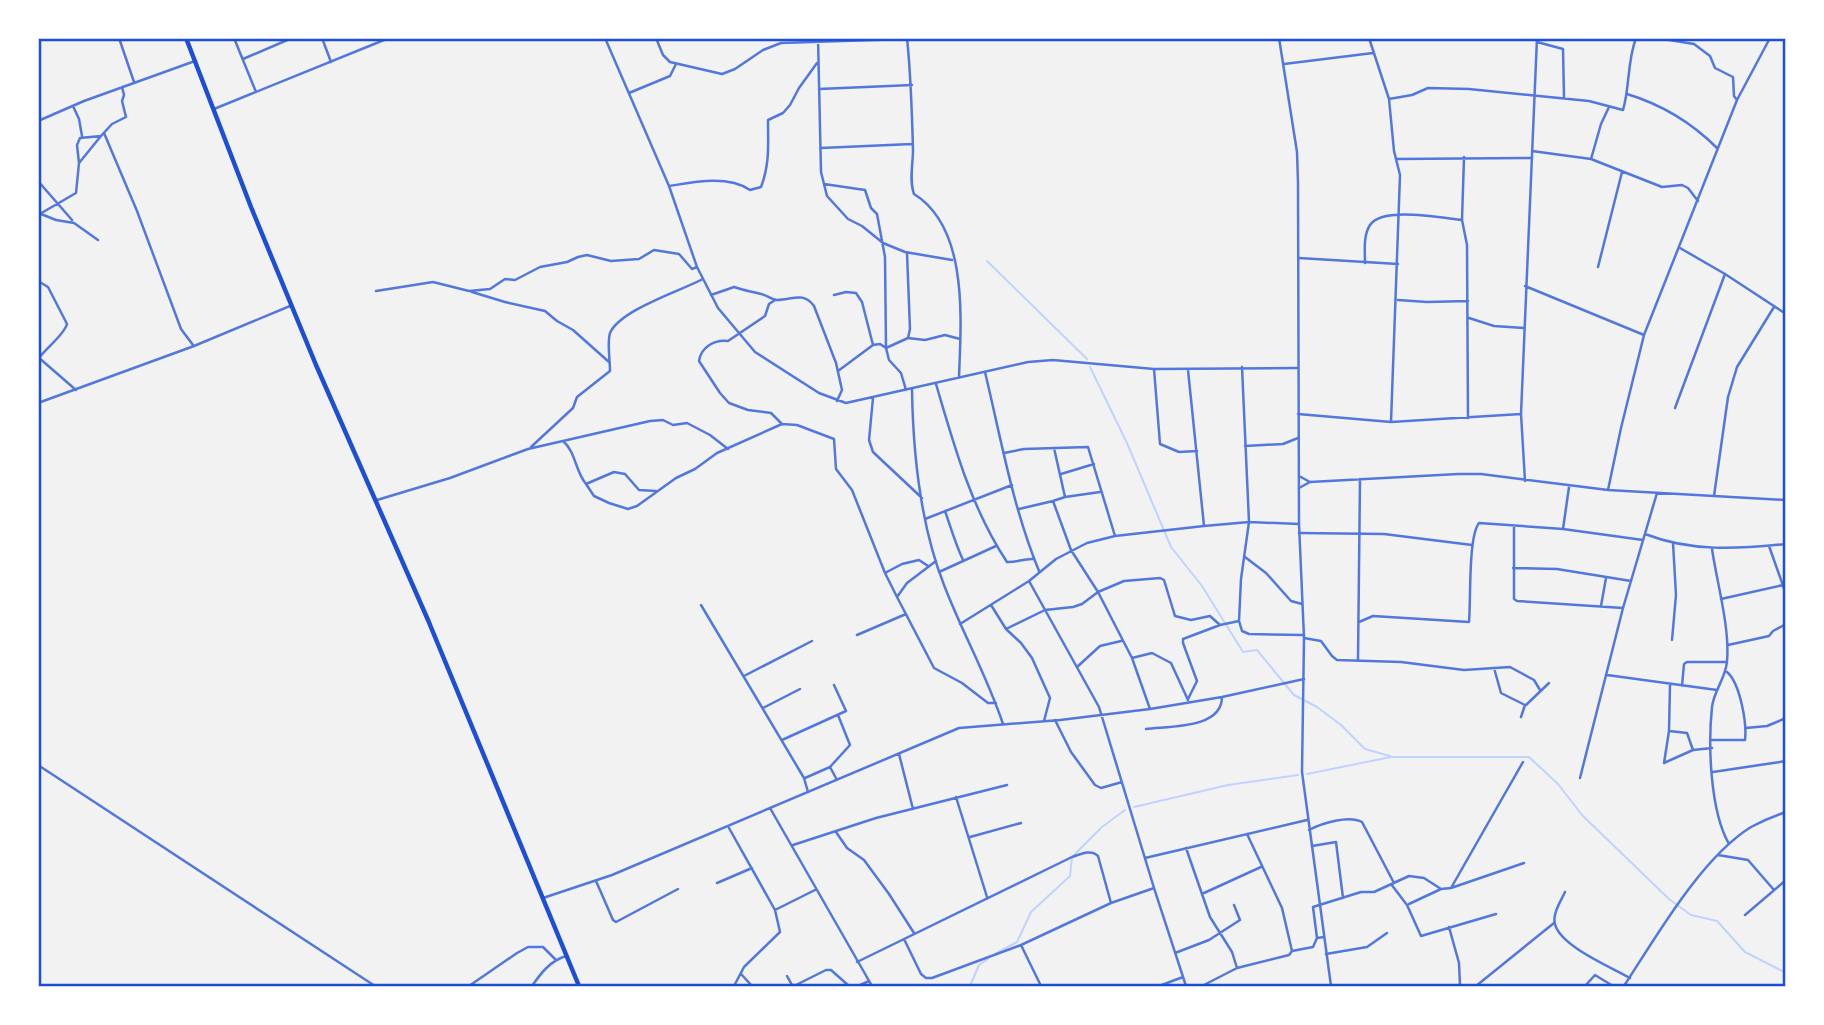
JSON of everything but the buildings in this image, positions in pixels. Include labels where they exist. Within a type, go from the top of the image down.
[{"type":"highway","points":[[186,38],[292,305],[433,632],[579,986]]},
{"type":"street","points":[[119,38],[134,82]]},
{"type":"street","points":[[234,38],[256,92]]},
{"type":"street","points":[[322,38],[331,62]]},
{"type":"street","points":[[214,109],[389,38]]},
{"type":"street","points":[[605,38],[669,186],[689,248],[711,295],[739,335],[755,352],[794,379],[837,401],[845,403],[873,398],[985,371],[1053,360],[1154,369],[1297,368]]},
{"type":"street","points":[[656,38],[666,59],[676,64],[722,74],[735,69],[763,50],[781,43],[818,44],[906,39],[912,85],[912,188],[946,232],[953,260],[960,289],[959,377]]},
{"type":"street","points":[[818,38],[821,148],[827,196],[848,219],[862,226],[883,243],[907,253],[953,260]]},
{"type":"street","points":[[1279,38],[1297,152],[1299,533],[1304,636],[1302,772],[1331,986]]},
{"type":"street","points":[[1377,38],[1369,39],[1389,99],[1400,175],[1391,422]]},
{"type":"street","points":[[1389,99],[1412,95],[1428,88],[1469,89],[1589,101],[1623,110],[1627,94],[1628,66],[1636,38]]},
{"type":"street","points":[[1657,38],[1694,44],[1710,56],[1715,68],[1732,77],[1737,100]]},
{"type":"street","points":[[1694,44],[1696,38]]},
{"type":"street","points":[[1608,490],[1644,335],[1737,100],[1770,38]]},
{"type":"street","points":[[243,59],[289,39]]},
{"type":"street","points":[[1525,481],[1521,414],[1537,40],[1563,49],[1564,98]]},
{"type":"street","points":[[1284,64],[1373,53]]},
{"type":"street","points":[[38,121],[134,82],[195,61]]},
{"type":"street","points":[[669,186],[699,181],[734,183],[750,190],[761,187],[767,172],[768,120],[783,113],[790,105],[818,62]]},
{"type":"street","points":[[629,93],[670,76],[676,64]]},
{"type":"street","points":[[819,89],[912,85]]},
{"type":"street","points":[[79,163],[112,124],[126,117],[122,87]]},
{"type":"street","points":[[1627,94],[1645,100],[1678,118],[1704,135],[1718,149]]},
{"type":"street","points":[[72,106],[79,119],[82,136]]},
{"type":"street","points":[[1591,159],[1609,107]]},
{"type":"street","points":[[40,215],[76,193],[78,141],[82,136],[102,134]]},
{"type":"street","points":[[102,134],[138,211],[181,328],[194,346]]},
{"type":"street","points":[[821,148],[913,144]]},
{"type":"street","points":[[1532,151],[1591,159],[1662,187],[1685,186],[1698,201]]},
{"type":"street","points":[[1464,157],[1462,219],[1467,245],[1468,418]]},
{"type":"street","points":[[1397,159],[1532,158]]},
{"type":"street","points":[[1598,267],[1622,172]]},
{"type":"street","points":[[38,181],[75,223],[98,240]]},
{"type":"street","points":[[824,184],[865,190],[871,208],[877,215],[887,278],[886,348],[889,360],[901,373],[906,390]]},
{"type":"street","points":[[1365,263],[1365,237],[1371,223],[1380,216],[1399,214],[1462,219]]},
{"type":"street","points":[[40,215],[75,223]]},
{"type":"street","points":[[1680,248],[1786,314]]},
{"type":"street","points":[[469,291],[490,289],[505,279],[514,280],[540,267],[587,255],[611,261],[639,260],[653,250],[663,250],[679,254],[692,269],[697,267]]},
{"type":"street","points":[[907,253],[910,329],[908,338]]},
{"type":"street","points":[[1299,258],[1398,264]]},
{"type":"street","points":[[1675,408],[1725,274]]},
{"type":"street","points":[[528,449],[573,408],[577,397],[610,371],[610,334],[621,319],[703,279]]},
{"type":"street","points":[[38,281],[48,287],[67,324],[66,329],[48,345],[39,358],[76,390]]},
{"type":"street","points":[[376,291],[432,282],[545,310],[573,330],[610,363]]},
{"type":"street","points":[[711,295],[734,286],[746,292],[762,293],[775,300]]},
{"type":"street","points":[[1525,286],[1644,335]]},
{"type":"street","points":[[834,295],[856,293],[862,302],[873,345]]},
{"type":"street","points":[[782,424],[771,413],[748,410],[729,402],[699,361],[700,355],[708,346],[720,340],[729,341],[765,317],[769,304],[775,300],[797,296],[811,302],[838,371],[842,393],[837,401]]},
{"type":"street","points":[[1396,300],[1468,301]]},
{"type":"street","points":[[38,402],[194,346],[292,305]]},
{"type":"street","points":[[1714,496],[1728,397],[1737,367],[1774,307]]},
{"type":"street","points":[[1468,318],[1494,326],[1524,328]]},
{"type":"street","points":[[886,348],[908,338],[925,340],[945,335],[960,339]]},
{"type":"street","points":[[838,371],[873,345],[886,348]]},
{"type":"street","points":[[1242,367],[1249,522],[1239,621],[1242,631],[1249,634],[1304,636],[1321,641],[1337,660],[1435,665],[1464,670],[1510,667],[1534,680],[1540,690]]},
{"type":"street","points":[[1154,369],[1160,444],[1179,452],[1197,451]]},
{"type":"street","points":[[1188,370],[1204,526]]},
{"type":"street","points":[[985,371],[1018,509],[1039,572]]},
{"type":"street","points":[[936,384],[974,499],[996,546],[1007,562],[1034,559]]},
{"type":"street","points":[[912,389],[914,453],[925,519],[936,561],[1003,724]]},
{"type":"street","points":[[873,398],[869,440],[873,452],[922,498]]},
{"type":"street","points":[[1298,414],[1391,422],[1521,414]]},
{"type":"street","points":[[375,500],[450,478],[528,449],[650,421],[663,420],[673,425],[687,423],[710,435],[728,449]]},
{"type":"street","points":[[563,441],[570,447],[582,479],[594,496],[628,509],[648,500],[711,457],[782,424],[797,425],[834,439],[836,469],[852,490],[884,573],[934,668],[970,688],[988,703],[996,703]]},
{"type":"street","points":[[1245,446],[1283,444],[1298,439]]},
{"type":"street","points":[[1004,453],[1024,449],[1087,447],[1115,536]]},
{"type":"street","points":[[1054,448],[1065,497]]},
{"type":"street","points":[[1061,474],[1094,464]]},
{"type":"street","points":[[586,484],[614,472],[625,474],[639,490],[658,492]]},
{"type":"street","points":[[1299,488],[1310,482],[1481,474],[1608,490],[1786,500]]},
{"type":"street","points":[[1299,476],[1310,482]]},
{"type":"street","points":[[1358,660],[1360,480]]},
{"type":"street","points":[[925,519],[1012,485]]},
{"type":"street","points":[[1563,529],[1569,486]]},
{"type":"street","points":[[1018,509],[1065,497],[1101,492]]},
{"type":"street","points":[[1580,778],[1623,608],[1657,493]]},
{"type":"street","points":[[1053,501],[1071,550],[1098,592],[1132,658],[1150,709]]},
{"type":"street","points":[[945,511],[952,530],[951,536],[964,561]]},
{"type":"street","points":[[960,624],[1029,581],[1071,550],[1115,536],[1249,522],[1299,524]]},
{"type":"street","points":[[1359,622],[1373,616],[1469,622],[1472,545],[1479,523],[1563,529],[1643,540]]},
{"type":"street","points":[[1514,527],[1514,599],[1623,608]]},
{"type":"street","points":[[1299,533],[1359,533],[1472,545]]},
{"type":"street","points":[[1645,534],[1673,543],[1712,550],[1786,544]]},
{"type":"street","points":[[1672,640],[1676,595],[1673,543]]},
{"type":"street","points":[[939,572],[996,546]]},
{"type":"street","points":[[1769,546],[1786,594]]},
{"type":"street","points":[[1712,550],[1728,645],[1726,671],[1713,706],[1715,810],[1722,833],[1729,844]]},
{"type":"street","points":[[1245,557],[1266,573],[1291,601],[1302,604]]},
{"type":"street","points":[[884,573],[919,559],[928,566]]},
{"type":"street","points":[[897,597],[907,583],[936,561]]},
{"type":"street","points":[[1513,568],[1557,569],[1631,581]]},
{"type":"street","points":[[1601,606],[1606,577]]},
{"type":"street","points":[[1006,629],[1045,610],[1082,604],[1098,592],[1124,581],[1163,578],[1175,616],[1191,620],[1210,616],[1220,625]]},
{"type":"street","points":[[1029,581],[1099,707],[1186,986]]},
{"type":"street","points":[[1720,600],[1783,585]]},
{"type":"street","points":[[701,604],[804,778],[808,792]]},
{"type":"street","points":[[991,605],[1006,629],[1032,658],[1050,698],[1044,721]]},
{"type":"street","points":[[857,635],[906,614]]},
{"type":"street","points":[[1189,701],[1197,681],[1183,639],[1239,621]]},
{"type":"street","points":[[1728,645],[1769,636],[1786,624]]},
{"type":"street","points":[[744,676],[812,641]]},
{"type":"street","points":[[1076,668],[1100,646],[1121,641]]},
{"type":"street","points":[[1132,658],[1152,653],[1171,663],[1189,701]]},
{"type":"street","points":[[1682,687],[1684,664],[1687,662],[1727,662]]},
{"type":"street","points":[[1494,668],[1501,693],[1525,705]]},
{"type":"street","points":[[1712,740],[1745,740],[1746,728],[1735,682],[1726,671]]},
{"type":"street","points":[[1607,675],[1717,690]]},
{"type":"street","points":[[541,898],[596,881],[959,728],[1101,716],[1222,697],[1304,679]]},
{"type":"street","points":[[1521,717],[1525,705],[1549,683]]},
{"type":"street","points":[[782,740],[846,711],[834,685]]},
{"type":"street","points":[[1670,685],[1669,731],[1664,763],[1693,750],[1712,748]]},
{"type":"street","points":[[763,708],[800,689]]},
{"type":"street","points":[[1146,729],[1202,722],[1219,712],[1222,697]]},
{"type":"street","points":[[804,778],[831,766],[850,745],[838,715]]},
{"type":"street","points":[[1746,728],[1767,726],[1786,718]]},
{"type":"street","points":[[1055,720],[1071,752],[1095,785],[1101,788],[1123,782]]},
{"type":"street","points":[[1669,731],[1687,733],[1693,750]]},
{"type":"street","points":[[899,753],[912,809]]},
{"type":"street","points":[[1713,772],[1786,761]]},
{"type":"street","points":[[1451,888],[1523,762]]},
{"type":"street","points":[[38,765],[375,986]]},
{"type":"street","points":[[831,766],[836,780]]},
{"type":"street","points":[[793,845],[912,809],[1007,785]]},
{"type":"street","points":[[956,797],[987,897]]},
{"type":"street","points":[[770,808],[872,986]]},
{"type":"street","points":[[1624,986],[1707,866],[1750,828],[1785,812]]},
{"type":"street","points":[[1309,830],[1352,819],[1362,822],[1421,936],[1496,914]]},
{"type":"street","points":[[1145,859],[1307,820]]},
{"type":"street","points":[[969,837],[1021,823]]},
{"type":"street","points":[[728,826],[775,910],[780,932],[744,967],[734,986]]},
{"type":"street","points":[[836,832],[847,848],[864,860],[914,933]]},
{"type":"street","points":[[1247,834],[1282,908],[1292,951]]},
{"type":"street","points":[[1312,846],[1336,842],[1343,898]]},
{"type":"street","points":[[1186,848],[1210,917],[1233,952],[1237,968]]},
{"type":"street","points":[[857,962],[1072,857],[1093,852],[1098,856],[1111,903]]},
{"type":"street","points":[[1718,855],[1748,859],[1774,890]]},
{"type":"street","points":[[1407,905],[1441,889],[1524,863]]},
{"type":"street","points":[[1203,894],[1261,866]]},
{"type":"street","points":[[717,883],[752,868]]},
{"type":"street","points":[[1202,986],[1237,968],[1313,947],[1317,938],[1312,909],[1320,905],[1361,892],[1374,892],[1409,876],[1424,878],[1441,889]]},
{"type":"street","points":[[1745,915],[1786,880]]},
{"type":"street","points":[[596,881],[616,922],[678,889]]},
{"type":"street","points":[[904,938],[921,974],[932,978],[1021,944],[1111,903],[1154,888]]},
{"type":"street","points":[[775,910],[815,890]]},
{"type":"street","points":[[1476,986],[1554,923],[1564,892]]},
{"type":"street","points":[[1175,953],[1220,933],[1241,919],[1234,905]]},
{"type":"street","points":[[1554,923],[1565,939],[1630,978]]},
{"type":"street","points":[[1449,927],[1459,963],[1460,986]]},
{"type":"street","points":[[1326,954],[1367,947],[1387,933]]},
{"type":"street","points":[[1317,938],[1324,937]]},
{"type":"street","points":[[1021,944],[1041,986]]},
{"type":"street","points":[[469,986],[528,947],[544,947],[556,960]]},
{"type":"street","points":[[532,986],[543,971],[556,960],[566,956]]},
{"type":"street","points":[[787,976],[792,985],[796,985],[831,970],[849,986]]},
{"type":"street","points":[[741,974],[752,986]]},
{"type":"street","points":[[1585,986],[1595,975],[1613,986]]},
{"type":"street","points":[[1159,986],[1183,977]]},
{"type":"street","points":[[858,986],[869,981]]},
{"type":"waterway","points":[[987,261],[1087,359]]},
{"type":"waterway","points":[[1090,367],[1127,443],[1171,547],[1202,586],[1243,652],[1257,650],[1294,695],[1317,707],[1341,725],[1365,749],[1390,756]]},
{"type":"waterway","points":[[1307,774],[1391,757],[1529,757],[1558,784],[1582,815],[1669,899],[1691,915],[1717,921],[1745,952],[1786,973]]},
{"type":"waterway","points":[[1134,807],[1228,785],[1298,775]]},
{"type":"waterway","points":[[995,954],[1017,942],[1031,912],[1070,876],[1072,857],[1102,827],[1125,810]]},
{"type":"waterway","points":[[970,986],[979,965],[988,959]]}]
